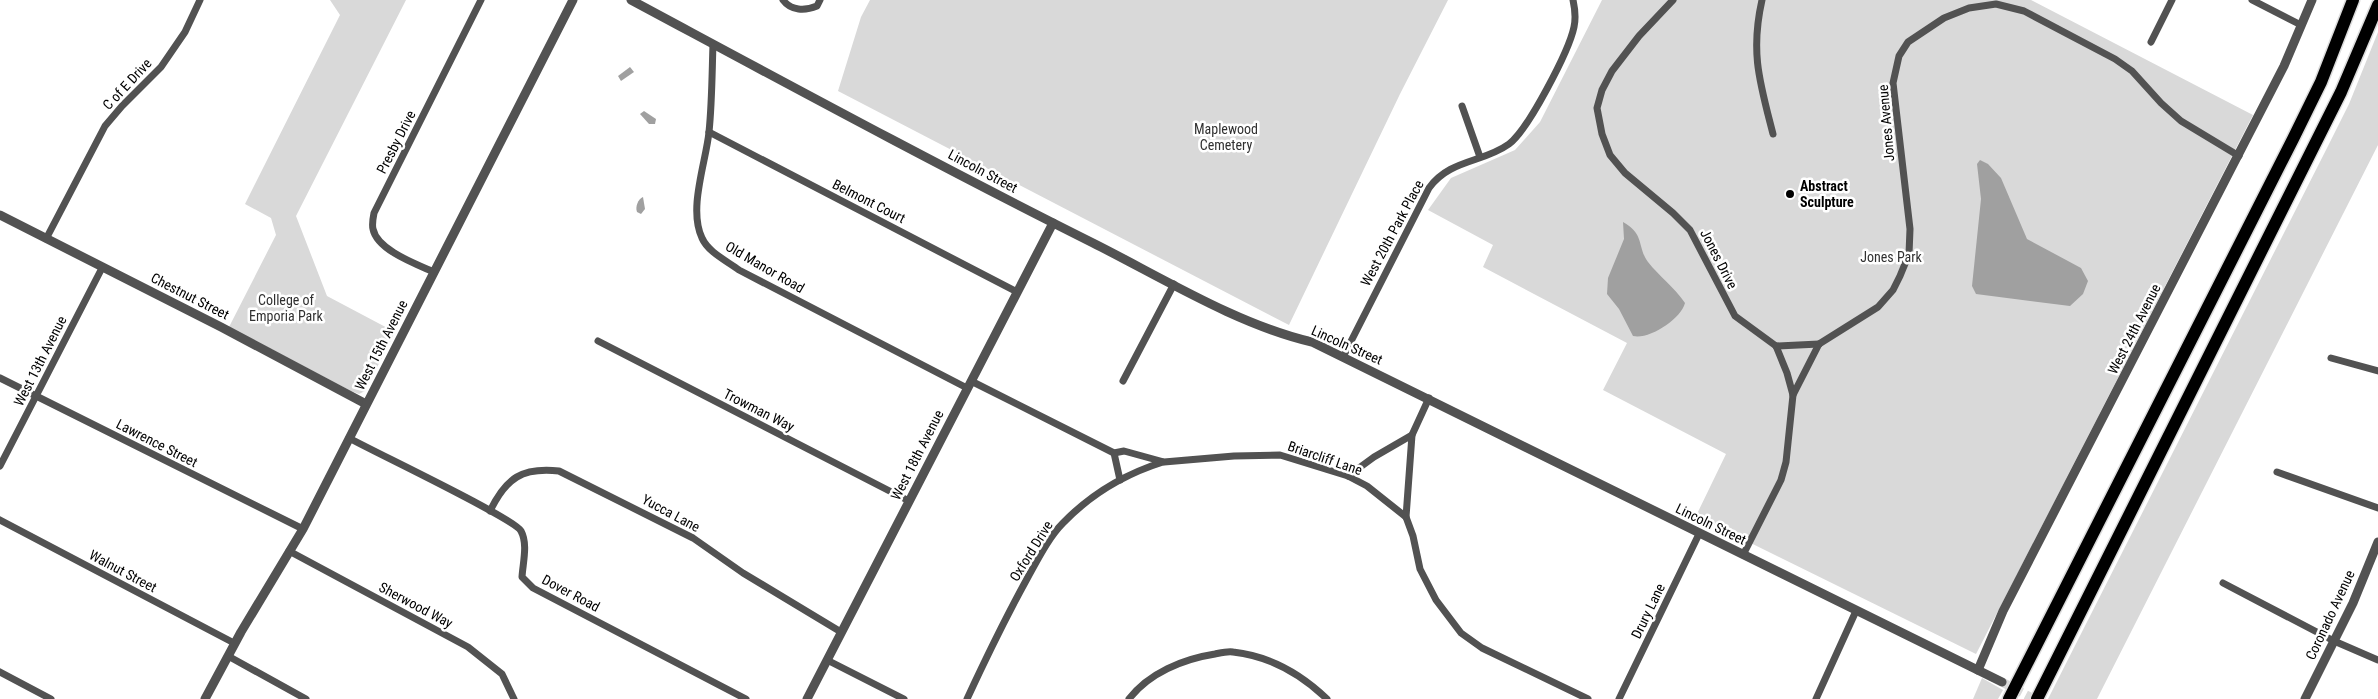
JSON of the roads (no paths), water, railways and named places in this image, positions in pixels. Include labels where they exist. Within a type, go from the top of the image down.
[{"type":"highway","points":[[2008,699],[2293,140],[2321,82],[2353,0]]},
{"type":"highway","points":[[2037,699],[2342,92],[2378,5]]},
{"type":"street","name":"C of E Drive","points":[[46,239],[105,126],[161,67],[185,32],[200,0]]},
{"type":"street","name":"Presby Drive","points":[[434,272],[392,252],[380,242],[373,230],[374,213],[481,0]]},
{"type":"street","name":"West 15th Avenue","points":[[205,699],[234,644],[302,529],[573,0]]},
{"type":"street","name":"Lincoln Street","points":[[631,0],[1053,223],[1248,322],[1312,342],[2002,682]]},
{"type":"street","points":[[783,0],[791,7],[798,9],[817,6],[820,0]]},
{"type":"street","name":"West 20th Park Place","points":[[1343,357],[1430,188],[1438,176],[1509,144],[1523,130],[1537,108],[1568,44],[1574,26],[1573,0]]},
{"type":"street","name":"Jones Drive","points":[[1673,0],[1639,36],[1612,71],[1602,90],[1598,108],[1602,134],[1610,155],[1625,173],[1674,213],[1690,230],[1735,316],[1776,346]]},
{"type":"street","points":[[1762,0],[1755,49],[1757,69],[1773,134]]},
{"type":"street","points":[[2151,42],[2172,0]]},
{"type":"street","points":[[2252,0],[2302,25]]},
{"type":"street","name":"West 24th Avenue","points":[[1978,670],[2003,611],[2284,66],[2312,0]]},
{"type":"street","name":"Jones Avenue","points":[[1819,344],[1878,307],[1893,290],[1909,254],[1910,229],[1893,83],[1900,56],[1908,42],[1944,18],[1969,8],[1996,4],[2024,11],[2115,59],[2132,71],[2161,103],[2181,121],[2239,156]]},
{"type":"street","name":"Old Manor Road","points":[[713,44],[709,132],[698,195],[698,225],[702,239],[714,252],[739,270],[969,385]]},
{"type":"street","points":[[1462,106],[1480,157]]},
{"type":"street","name":"Belmont Court","points":[[709,132],[1017,292]]},
{"type":"street","name":"Chestnut Street","points":[[0,215],[102,268],[221,326],[366,404]]},
{"type":"street","name":"West 18th Avenue","points":[[807,699],[1053,223]]},
{"type":"street","name":"West 13th Avenue","points":[[0,466],[102,268]]},
{"type":"street","points":[[1123,381],[1174,284]]},
{"type":"street","name":"Trowman Way","points":[[598,341],[909,501]]},
{"type":"street","points":[[1743,555],[1781,480],[1786,462],[1793,395],[1819,344],[1776,346],[1787,373],[1793,395]]},
{"type":"street","points":[[2331,358],[2378,371]]},
{"type":"street","name":"Lawrence Street","points":[[0,378],[302,529]]},
{"type":"street","name":"Briarcliff Lane","points":[[969,385],[1114,453],[1124,451],[1164,462],[1234,456],[1280,455],[1348,476],[1366,486],[1406,517]]},
{"type":"street","points":[[1428,398],[1412,435],[1406,517],[1413,536],[1420,569],[1436,600],[1461,633],[1482,648],[1588,699]]},
{"type":"street","points":[[1348,476],[1374,457],[1412,435]]},
{"type":"street","name":"Dover Road","points":[[349,438],[490,511],[520,529],[524,540],[522,576],[533,588],[746,699]]},
{"type":"street","points":[[1114,453],[1120,480]]},
{"type":"street","name":"Oxford Drive","points":[[967,699],[1004,622],[1040,556],[1062,524],[1086,502],[1108,486],[1146,467],[1164,462]]},
{"type":"street","name":"Yucca Lane","points":[[490,511],[498,495],[510,480],[524,472],[544,469],[559,471],[693,538],[743,573],[841,632]]},
{"type":"street","points":[[2277,472],[2378,508]]},
{"type":"street","name":"Walnut Street","points":[[0,520],[234,644]]},
{"type":"street","name":"Drury Lane","points":[[1619,699],[1699,534]]},
{"type":"street","name":"Coronado Avenue","points":[[2305,699],[2334,641],[2378,542]]},
{"type":"street","name":"Sherwood Way","points":[[289,551],[468,646],[502,674],[514,693],[514,699]]},
{"type":"street","points":[[2223,584],[2334,641],[2378,660]]},
{"type":"street","points":[[1816,699],[1856,611]]},
{"type":"street","points":[[1129,699],[1154,677],[1175,664],[1196,657],[1232,651],[1279,664],[1315,688],[1327,699]]},
{"type":"street","points":[[228,656],[306,699]]},
{"type":"street","points":[[827,660],[904,699]]},
{"type":"street","points":[[0,672],[51,699]]},
{"type":"tunnel","points":[[2002,682],[2034,699]]},
{"type":"place","name":"Abstract Sculpture","points":[[1790,194]]},
{"type":"park label","name":"Maplewood Cemetery","points":[[1226,138]]},
{"type":"park label","name":"Jones Park","points":[[1891,257]]},
{"type":"park label","name":"College of Emporia Park","points":[[286,308]]}]
